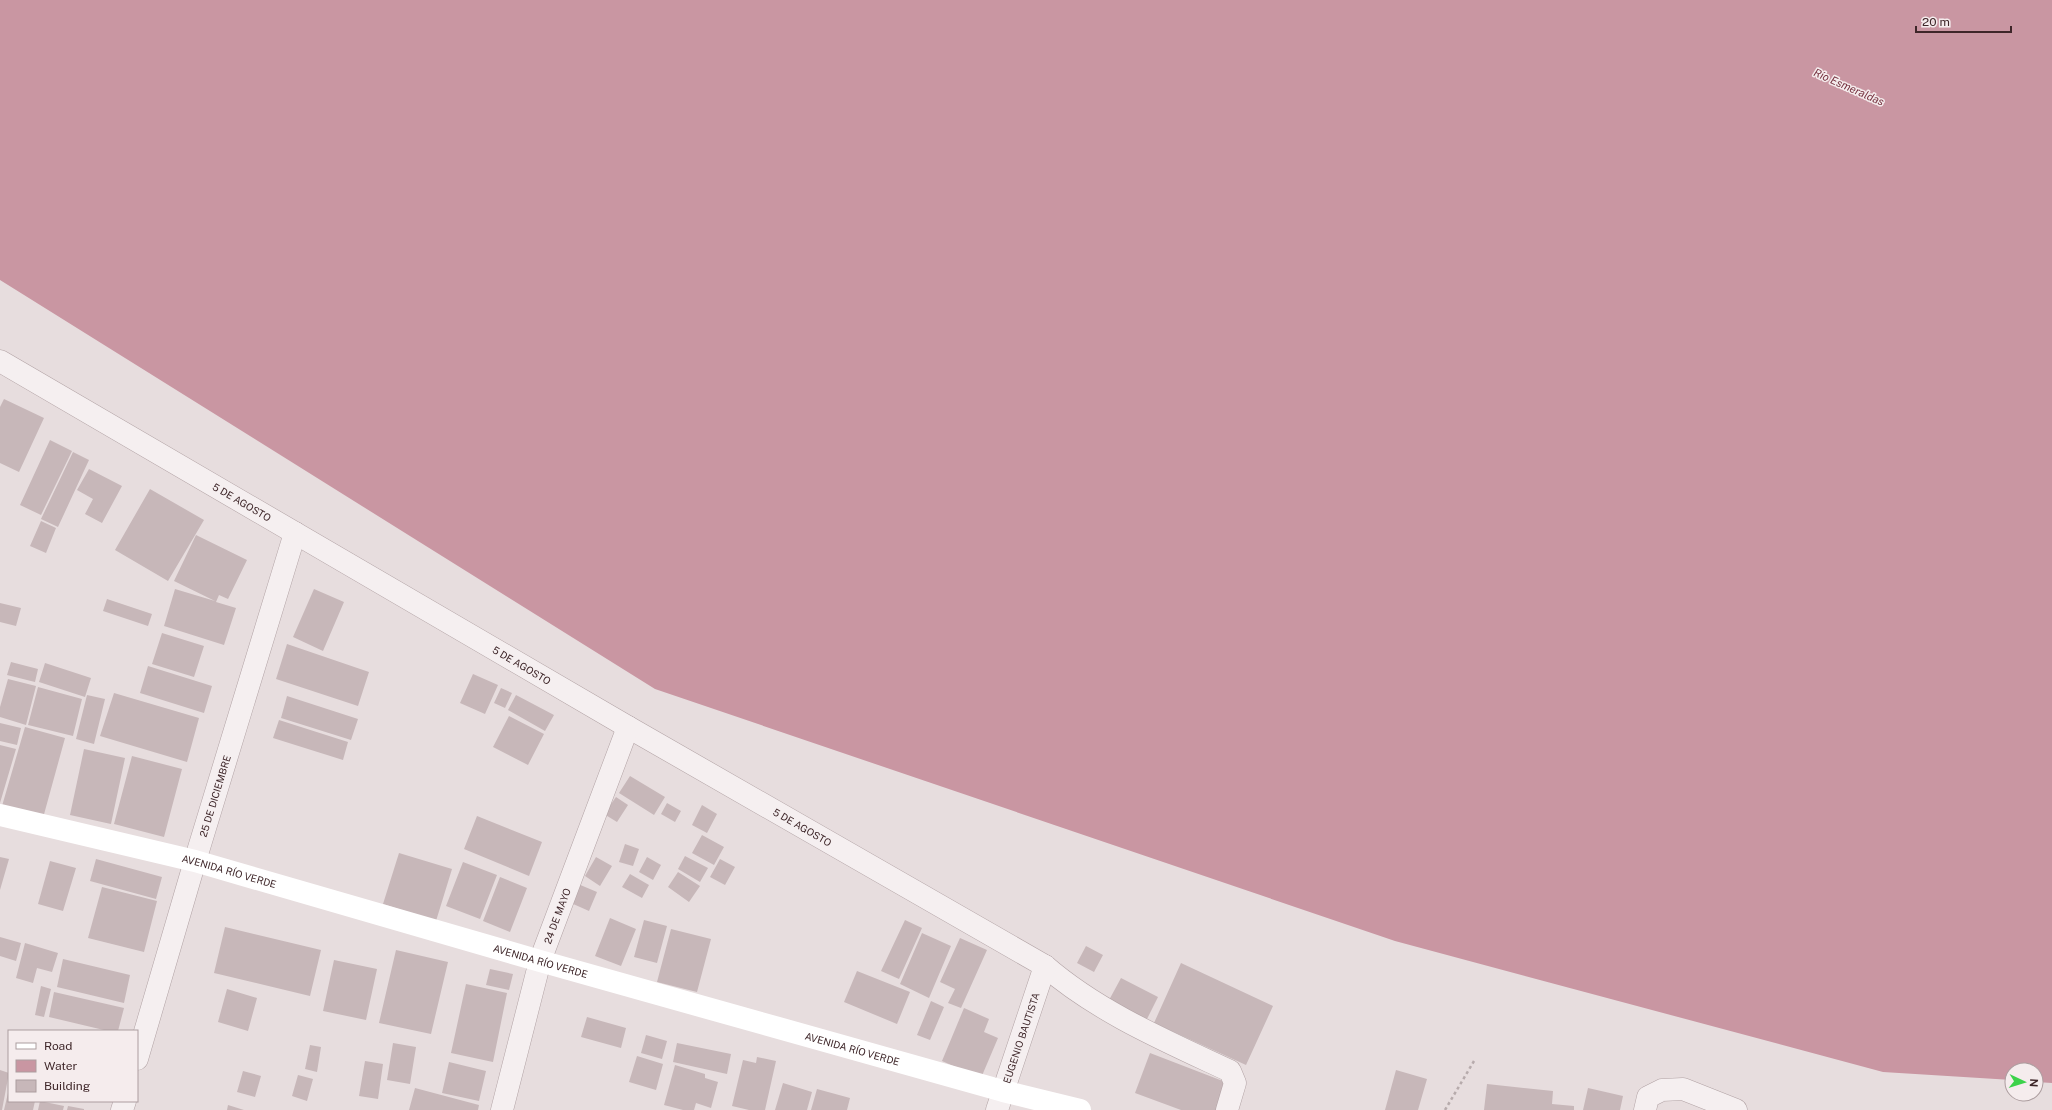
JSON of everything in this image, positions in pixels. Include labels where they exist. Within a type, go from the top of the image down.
[{"type":"main road","name":"AVENIDA RÍO VERDE","points":[[0,815],[195,861],[540,961],[1000,1101],[1080,1110]]},
{"type":"street","name":"5 DE AGOSTO","points":[[0,361],[628,727],[1045,966],[1064,983],[1140,1028],[1230,1071],[1235,1083],[1227,1110]]},
{"type":"street","name":"25 DE DICIEMBRE","points":[[138,1056],[195,861],[295,534]]},
{"type":"street","name":"24 DE MAYO","points":[[502,1110],[540,961],[628,727]]},
{"type":"street","name":"EUGENIO BAUTISTA","points":[[1000,1101],[1045,966]]},
{"type":"street","points":[[1645,1110],[1648,1097],[1662,1090],[1683,1089],[1736,1110]]},
{"type":"path","points":[[1445,1110],[1474,1061]]},
{"type":"water","name":"Río Esmeraldas","points":[[0,0],[2052,0],[2052,1083],[2044,1082],[2044,1062],[2004,1062],[2004,1080],[1883,1072],[1395,941],[655,689],[0,280]]},
{"type":"building","points":[[4,399],[44,418],[19,472],[0,463],[0,407]]},
{"type":"building","points":[[50,440],[72,451],[41,515],[20,505]]},
{"type":"building","points":[[73,452],[89,460],[58,527],[41,519]]},
{"type":"building","points":[[89,469],[122,486],[102,523],[85,514],[93,499],[77,490]]},
{"type":"building","points":[[150,489],[204,520],[168,581],[115,550]]},
{"type":"building","points":[[41,521],[56,528],[46,553],[30,546]]},
{"type":"building","points":[[196,535],[247,560],[228,599],[219,595],[216,602],[236,608],[224,645],[164,626],[175,589],[215,601],[174,581]]},
{"type":"building","points":[[314,589],[344,602],[323,651],[293,637]]},
{"type":"building","points":[[107,599],[152,614],[148,626],[103,611]]},
{"type":"building","points":[[0,603],[21,608],[16,626],[0,622]]},
{"type":"building","points":[[162,633],[204,646],[194,677],[152,664]]},
{"type":"building","points":[[287,644],[369,672],[358,706],[276,679]]},
{"type":"building","points":[[11,662],[38,669],[35,682],[7,675]]},
{"type":"building","points":[[45,663],[91,678],[85,697],[39,682]]},
{"type":"building","points":[[148,666],[212,686],[204,713],[140,693]]},
{"type":"building","points":[[473,674],[498,685],[485,714],[460,703]]},
{"type":"building","points":[[8,679],[36,686],[26,725],[0,717],[0,707]]},
{"type":"building","points":[[38,687],[82,699],[73,736],[28,725]]},
{"type":"building","points":[[501,688],[512,693],[505,708],[494,703]]},
{"type":"building","points":[[114,693],[199,718],[187,762],[100,736]]},
{"type":"building","points":[[87,695],[105,699],[94,744],[76,739]]},
{"type":"building","points":[[516,695],[554,715],[545,731],[508,710]]},
{"type":"building","points":[[287,696],[358,719],[351,740],[281,718]]},
{"type":"building","points":[[509,716],[544,734],[528,765],[493,747]]},
{"type":"building","points":[[279,720],[348,742],[343,760],[273,738]]},
{"type":"building","points":[[0,723],[21,728],[17,745],[0,741]]},
{"type":"building","points":[[25,727],[65,738],[43,818],[2,806]]},
{"type":"building","points":[[0,745],[16,749],[0,803]]},
{"type":"building","points":[[84,749],[125,758],[111,824],[70,815]]},
{"type":"building","points":[[132,756],[182,769],[164,837],[114,824]]},
{"type":"building","points":[[630,776],[665,797],[654,815],[619,793]]},
{"type":"building","points":[[616,797],[628,805],[617,822],[604,814]]},
{"type":"building","points":[[667,803],[681,811],[675,822],[661,814]]},
{"type":"building","points":[[702,805],[717,814],[707,833],[692,825]]},
{"type":"building","points":[[477,816],[542,842],[529,876],[464,849]]},
{"type":"building","points":[[702,835],[724,847],[714,865],[692,853]]},
{"type":"building","points":[[625,844],[639,849],[633,866],[619,862]]},
{"type":"building","points":[[399,853],[452,869],[436,921],[383,904]]},
{"type":"building","points":[[685,856],[708,868],[700,882],[678,869]]},
{"type":"building","points":[[0,857],[9,859],[0,890]]},
{"type":"building","points":[[596,857],[612,866],[600,886],[585,876]]},
{"type":"building","points":[[647,857],[661,865],[653,880],[639,872]]},
{"type":"building","points":[[96,859],[162,877],[156,899],[90,881]]},
{"type":"building","points":[[720,859],[735,867],[725,885],[710,877]]},
{"type":"building","points":[[50,861],[76,868],[63,911],[38,904]]},
{"type":"building","points":[[463,862],[497,875],[480,919],[446,906]]},
{"type":"building","points":[[678,872],[700,886],[689,902],[668,887]]},
{"type":"building","points":[[630,874],[649,885],[642,898],[622,887]]},
{"type":"building","points":[[500,877],[527,888],[510,932],[483,921]]},
{"type":"building","points":[[578,884],[597,892],[589,911],[571,903]]},
{"type":"building","points":[[102,887],[157,901],[144,952],[88,938]]},
{"type":"building","points":[[610,918],[636,929],[621,966],[595,956]]},
{"type":"building","points":[[644,920],[667,926],[657,963],[634,957]]},
{"type":"building","points":[[905,920],[922,928],[899,979],[881,971]]},
{"type":"building","points":[[225,927],[321,950],[310,996],[214,973]]},
{"type":"building","points":[[671,929],[711,939],[697,992],[657,982]]},
{"type":"building","points":[[922,933],[951,946],[929,998],[900,984]]},
{"type":"building","points":[[0,937],[21,943],[16,961],[0,956]]},
{"type":"building","points":[[960,938],[987,950],[961,1008],[948,1003],[955,989],[940,982]]},
{"type":"building","points":[[25,943],[58,953],[52,972],[37,968],[33,983],[16,978]]},
{"type":"building","points":[[1086,946],[1103,955],[1094,972],[1077,963]]},
{"type":"building","points":[[396,950],[448,962],[431,1034],[379,1023]]},
{"type":"building","points":[[63,959],[130,975],[124,1003],[57,987]]},
{"type":"building","points":[[334,960],[377,969],[366,1020],[323,1011]]},
{"type":"building","points":[[1181,963],[1273,1006],[1246,1065],[1154,1023]]},
{"type":"building","points":[[490,969],[513,974],[509,990],[486,985]]},
{"type":"building","points":[[857,971],[910,992],[897,1024],[844,1002]]},
{"type":"building","points":[[1121,978],[1158,997],[1146,1021],[1108,1002]]},
{"type":"building","points":[[466,984],[507,993],[493,1062],[451,1053]]},
{"type":"building","points":[[41,986],[51,989],[44,1017],[35,1015]]},
{"type":"building","points":[[227,989],[257,998],[248,1031],[218,1022]]},
{"type":"building","points":[[54,992],[124,1008],[118,1030],[104,1030],[49,1017]]},
{"type":"building","points":[[931,1001],[944,1007],[930,1040],[917,1035]]},
{"type":"building","points":[[964,1008],[989,1019],[984,1032],[998,1038],[981,1078],[942,1061]]},
{"type":"building","points":[[587,1017],[626,1028],[621,1048],[581,1037]]},
{"type":"building","points":[[646,1035],[667,1041],[662,1059],[641,1053]]},
{"type":"building","points":[[393,1043],[416,1047],[410,1084],[387,1080]]},
{"type":"building","points":[[677,1043],[731,1054],[727,1074],[673,1062]]},
{"type":"building","points":[[310,1045],[321,1047],[317,1072],[305,1069]]},
{"type":"building","points":[[1150,1053],[1228,1083],[1218,1110],[1181,1110],[1135,1093]]},
{"type":"building","points":[[637,1056],[663,1064],[656,1090],[629,1082]]},
{"type":"building","points":[[757,1057],[776,1061],[765,1110],[749,1110],[732,1106],[743,1060],[756,1063]]},
{"type":"building","points":[[365,1061],[383,1064],[378,1099],[359,1096]]},
{"type":"building","points":[[449,1062],[486,1071],[479,1101],[442,1093]]},
{"type":"building","points":[[675,1065],[705,1074],[705,1078],[718,1082],[711,1108],[696,1103],[694,1110],[683,1110],[664,1105]]},
{"type":"building","points":[[0,1070],[8,1073],[8,1078],[2,1110],[0,1110]]},
{"type":"building","points":[[1396,1070],[1427,1079],[1418,1110],[1385,1110]]},
{"type":"building","points":[[243,1071],[261,1076],[255,1097],[237,1092]]},
{"type":"building","points":[[298,1075],[313,1079],[307,1101],[292,1096]]},
{"type":"building","points":[[783,1083],[812,1092],[807,1110],[775,1110]]},
{"type":"building","points":[[1487,1084],[1553,1091],[1552,1104],[1574,1106],[1574,1110],[1484,1110]]},
{"type":"building","points":[[415,1088],[479,1105],[478,1110],[409,1110]]},
{"type":"building","points":[[1588,1088],[1623,1096],[1620,1110],[1583,1110]]},
{"type":"building","points":[[817,1089],[850,1098],[847,1110],[811,1110]]},
{"type":"building","points":[[8,1093],[8,1102],[35,1102],[33,1110],[4,1110]]},
{"type":"building","points":[[40,1102],[64,1106],[63,1110],[38,1110]]},
{"type":"building","points":[[228,1105],[244,1110],[227,1110]]},
{"type":"building","points":[[68,1106],[84,1109],[84,1110],[67,1110]]}]
